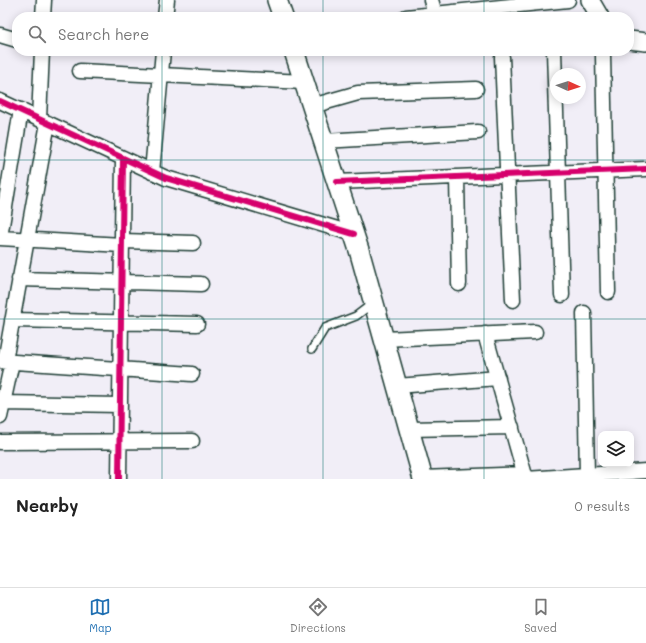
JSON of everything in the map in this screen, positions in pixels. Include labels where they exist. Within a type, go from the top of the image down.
[{"type":"main road","points":[[277,0],[281,12]]},
{"type":"main road","points":[[296,56],[354,234],[422,479]]},
{"type":"street","points":[[43,12],[44,0]]},
{"type":"street","points":[[166,12],[167,0]]},
{"type":"street","points":[[431,0],[434,12]]},
{"type":"street","points":[[454,12],[568,0]]},
{"type":"street","points":[[590,0],[597,12]]},
{"type":"street","points":[[0,35],[12,39]]},
{"type":"street","points":[[634,41],[646,42]]},
{"type":"street","points":[[0,417],[12,320],[44,121],[42,56]]},
{"type":"street","points":[[152,172],[163,56]]},
{"type":"street","points":[[554,56],[562,296]]},
{"type":"street","points":[[603,56],[608,292]]},
{"type":"street","points":[[502,57],[513,300]]},
{"type":"street","points":[[80,71],[304,82]]},
{"type":"street","points":[[312,106],[358,93],[476,89]]},
{"type":"street","points":[[0,101],[166,178],[354,234]]},
{"type":"street","points":[[20,110],[0,234],[26,240],[122,243],[193,243]]},
{"type":"street","points":[[324,141],[478,132]]},
{"type":"street","points":[[119,479],[123,158]]},
{"type":"street","points":[[337,182],[646,168]]},
{"type":"street","points":[[457,177],[459,284]]},
{"type":"street","points":[[19,279],[201,284]]},
{"type":"street","points":[[584,314],[587,475]]},
{"type":"street","points":[[12,320],[197,324]]},
{"type":"street","points":[[384,339],[535,332]]},
{"type":"street","points":[[486,334],[526,477]]},
{"type":"street","points":[[6,361],[192,374]]},
{"type":"street","points":[[397,386],[498,378]]},
{"type":"street","points":[[3,402],[120,405]]},
{"type":"street","points":[[409,429],[512,427]]},
{"type":"street","points":[[0,442],[192,441]]},
{"type":"street","points":[[422,479],[587,475],[646,471]]},
{"type":"lane","points":[[312,349],[325,328],[356,316],[374,302]]},
{"type":"cycle path","points":[[0,101],[166,178],[354,234]]},
{"type":"cycle path","points":[[119,479],[123,158]]},
{"type":"cycle path","points":[[337,182],[646,169]]}]
